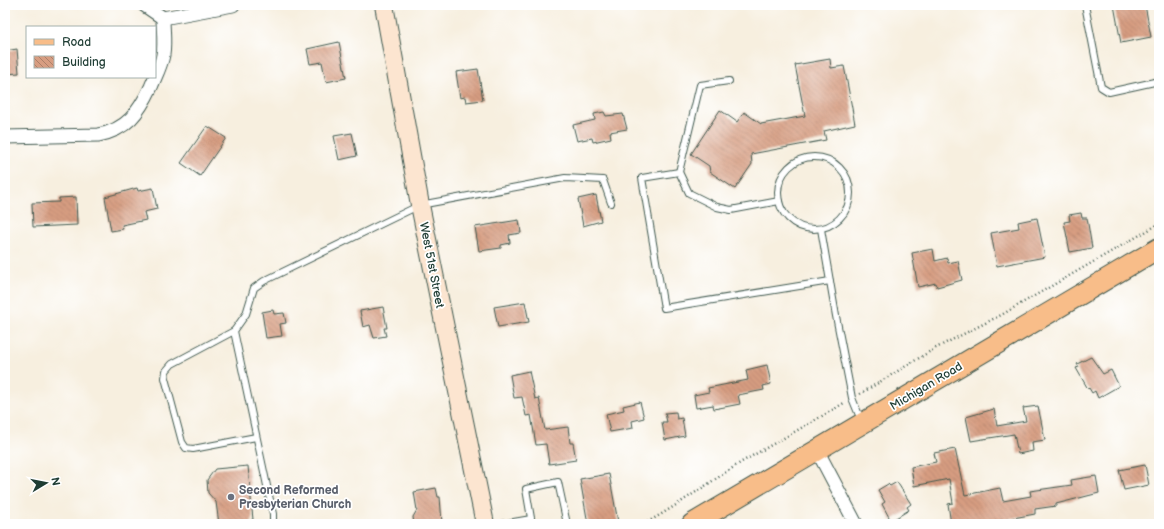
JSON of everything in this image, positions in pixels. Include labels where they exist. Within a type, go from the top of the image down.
[{"type":"main road","name":"Michigan Road","points":[[692,524],[1159,248]]},
{"type":"street","points":[[144,5],[163,18],[233,5]]},
{"type":"street","name":"West 51st Street","points":[[384,5],[420,205],[485,524]]},
{"type":"street","points":[[156,75],[163,55],[163,18]]},
{"type":"street","points":[[5,137],[98,135],[111,132],[125,125],[142,107],[155,78]]},
{"type":"street","points":[[817,450],[856,524]]},
{"type":"lane","points":[[1085,5],[1101,87],[1109,92],[1159,81]]},
{"type":"lane","points":[[729,81],[700,85],[679,172],[689,193],[717,207],[731,210],[779,201]]},
{"type":"lane","points":[[810,157],[823,158],[834,163],[843,171],[849,182],[851,194],[848,206],[842,216],[833,224],[821,229],[810,229],[800,226],[791,220],[784,212],[779,201],[778,189],[782,177],[789,167],[799,160],[810,157]]},
{"type":"lane","points":[[679,172],[642,178],[664,308],[830,281]]},
{"type":"lane","points":[[256,437],[193,449],[186,448],[182,442],[165,378],[166,371],[172,364],[234,331],[246,314],[254,288],[264,281],[420,205],[565,178],[603,180],[611,203]]},
{"type":"lane","points":[[821,229],[852,398],[863,423]]},
{"type":"lane","points":[[234,331],[273,514],[273,524]]},
{"type":"lane","points":[[502,524],[531,521],[526,489],[558,482],[567,524]]},
{"type":"path","points":[[644,524],[677,506],[745,460],[803,428],[934,349],[1003,314],[1159,224]]},
{"type":"building","points":[[1114,5],[1145,5],[1151,37],[1121,43]]},
{"type":"building","points":[[339,42],[346,78],[326,82],[322,62],[310,64],[307,49]]},
{"type":"building","points":[[17,49],[19,73],[5,74],[5,51]]},
{"type":"building","points":[[830,59],[831,68],[844,66],[855,124],[824,131],[826,140],[751,154],[752,164],[735,189],[710,172],[709,166],[691,154],[720,110],[737,122],[744,112],[761,124],[805,116],[795,65]]},
{"type":"building","points":[[478,69],[483,100],[466,102],[465,97],[460,98],[456,72]]},
{"type":"building","points":[[604,112],[606,116],[623,114],[627,129],[610,132],[611,138],[593,142],[592,138],[577,141],[573,125],[595,120],[594,114]]},
{"type":"building","points":[[207,126],[226,138],[200,176],[181,163]]},
{"type":"building","points":[[352,133],[357,156],[339,160],[334,136]]},
{"type":"building","points":[[137,188],[138,191],[153,188],[157,209],[144,212],[146,220],[122,225],[123,229],[111,231],[105,197]]},
{"type":"building","points":[[596,195],[601,221],[583,226],[578,199]]},
{"type":"building","points":[[76,197],[77,225],[33,227],[32,203],[59,202],[59,198]]},
{"type":"building","points":[[1081,213],[1082,218],[1087,218],[1092,248],[1070,252],[1064,222],[1070,221],[1069,215]]},
{"type":"building","points":[[1037,218],[1045,257],[997,266],[991,233],[1019,228],[1018,222]]},
{"type":"building","points":[[519,220],[521,233],[509,235],[510,243],[501,245],[501,248],[479,251],[475,227]]},
{"type":"building","points":[[933,249],[935,261],[947,258],[948,263],[958,261],[962,280],[937,287],[936,283],[918,287],[912,253]]},
{"type":"building","points":[[525,302],[529,322],[498,327],[494,307]]},
{"type":"building","points":[[383,307],[387,328],[384,328],[386,336],[374,338],[370,325],[363,327],[360,311]]},
{"type":"building","points":[[273,310],[274,314],[284,313],[286,323],[280,324],[282,336],[266,338],[262,312]]},
{"type":"building","points":[[1091,357],[1103,374],[1111,370],[1119,386],[1098,398],[1095,391],[1092,393],[1089,388],[1088,389],[1076,368],[1079,367],[1077,364]]},
{"type":"building","points":[[767,365],[771,384],[763,386],[764,390],[738,395],[740,404],[714,409],[713,405],[696,408],[694,395],[709,392],[708,388],[748,380],[746,370]]},
{"type":"building","points":[[529,371],[535,399],[539,398],[545,430],[568,427],[570,443],[573,443],[576,460],[549,464],[546,444],[536,445],[531,415],[526,416],[522,397],[514,398],[510,375]]},
{"type":"building","points":[[640,402],[644,418],[632,421],[633,428],[610,432],[606,414],[624,410],[623,406]]},
{"type":"building","points":[[1038,406],[1045,440],[1032,442],[1033,451],[1018,454],[1014,434],[971,441],[966,417],[994,409],[997,426],[1026,421],[1023,408]]},
{"type":"building","points":[[676,412],[677,419],[682,418],[685,436],[665,440],[662,422],[667,422],[665,413]]},
{"type":"building","points":[[955,449],[965,495],[1000,488],[1003,501],[1031,496],[1030,491],[1072,485],[1071,480],[1096,476],[1099,493],[1056,504],[1056,506],[1035,509],[1035,514],[981,524],[951,524],[948,504],[953,503],[949,479],[914,486],[911,467],[936,462],[934,453]]},
{"type":"building","points":[[1145,465],[1149,485],[1124,490],[1119,470]]},
{"type":"building","name":"Second Reformed Presbyterian Church","points":[[248,466],[253,520],[251,520],[252,524],[219,524],[216,502],[208,493],[207,480],[215,469]]},
{"type":"building","points":[[609,474],[618,522],[588,524],[580,479]]},
{"type":"building","points":[[897,482],[911,504],[907,507],[909,510],[891,521],[882,504],[885,502],[878,490],[888,484],[890,486]]},
{"type":"building","points":[[436,488],[438,497],[440,497],[442,523],[414,524],[413,517],[417,510],[414,492]]},
{"type":"place","name":"Second Reformed Presbyterian Church","points":[[231,497]]}]
